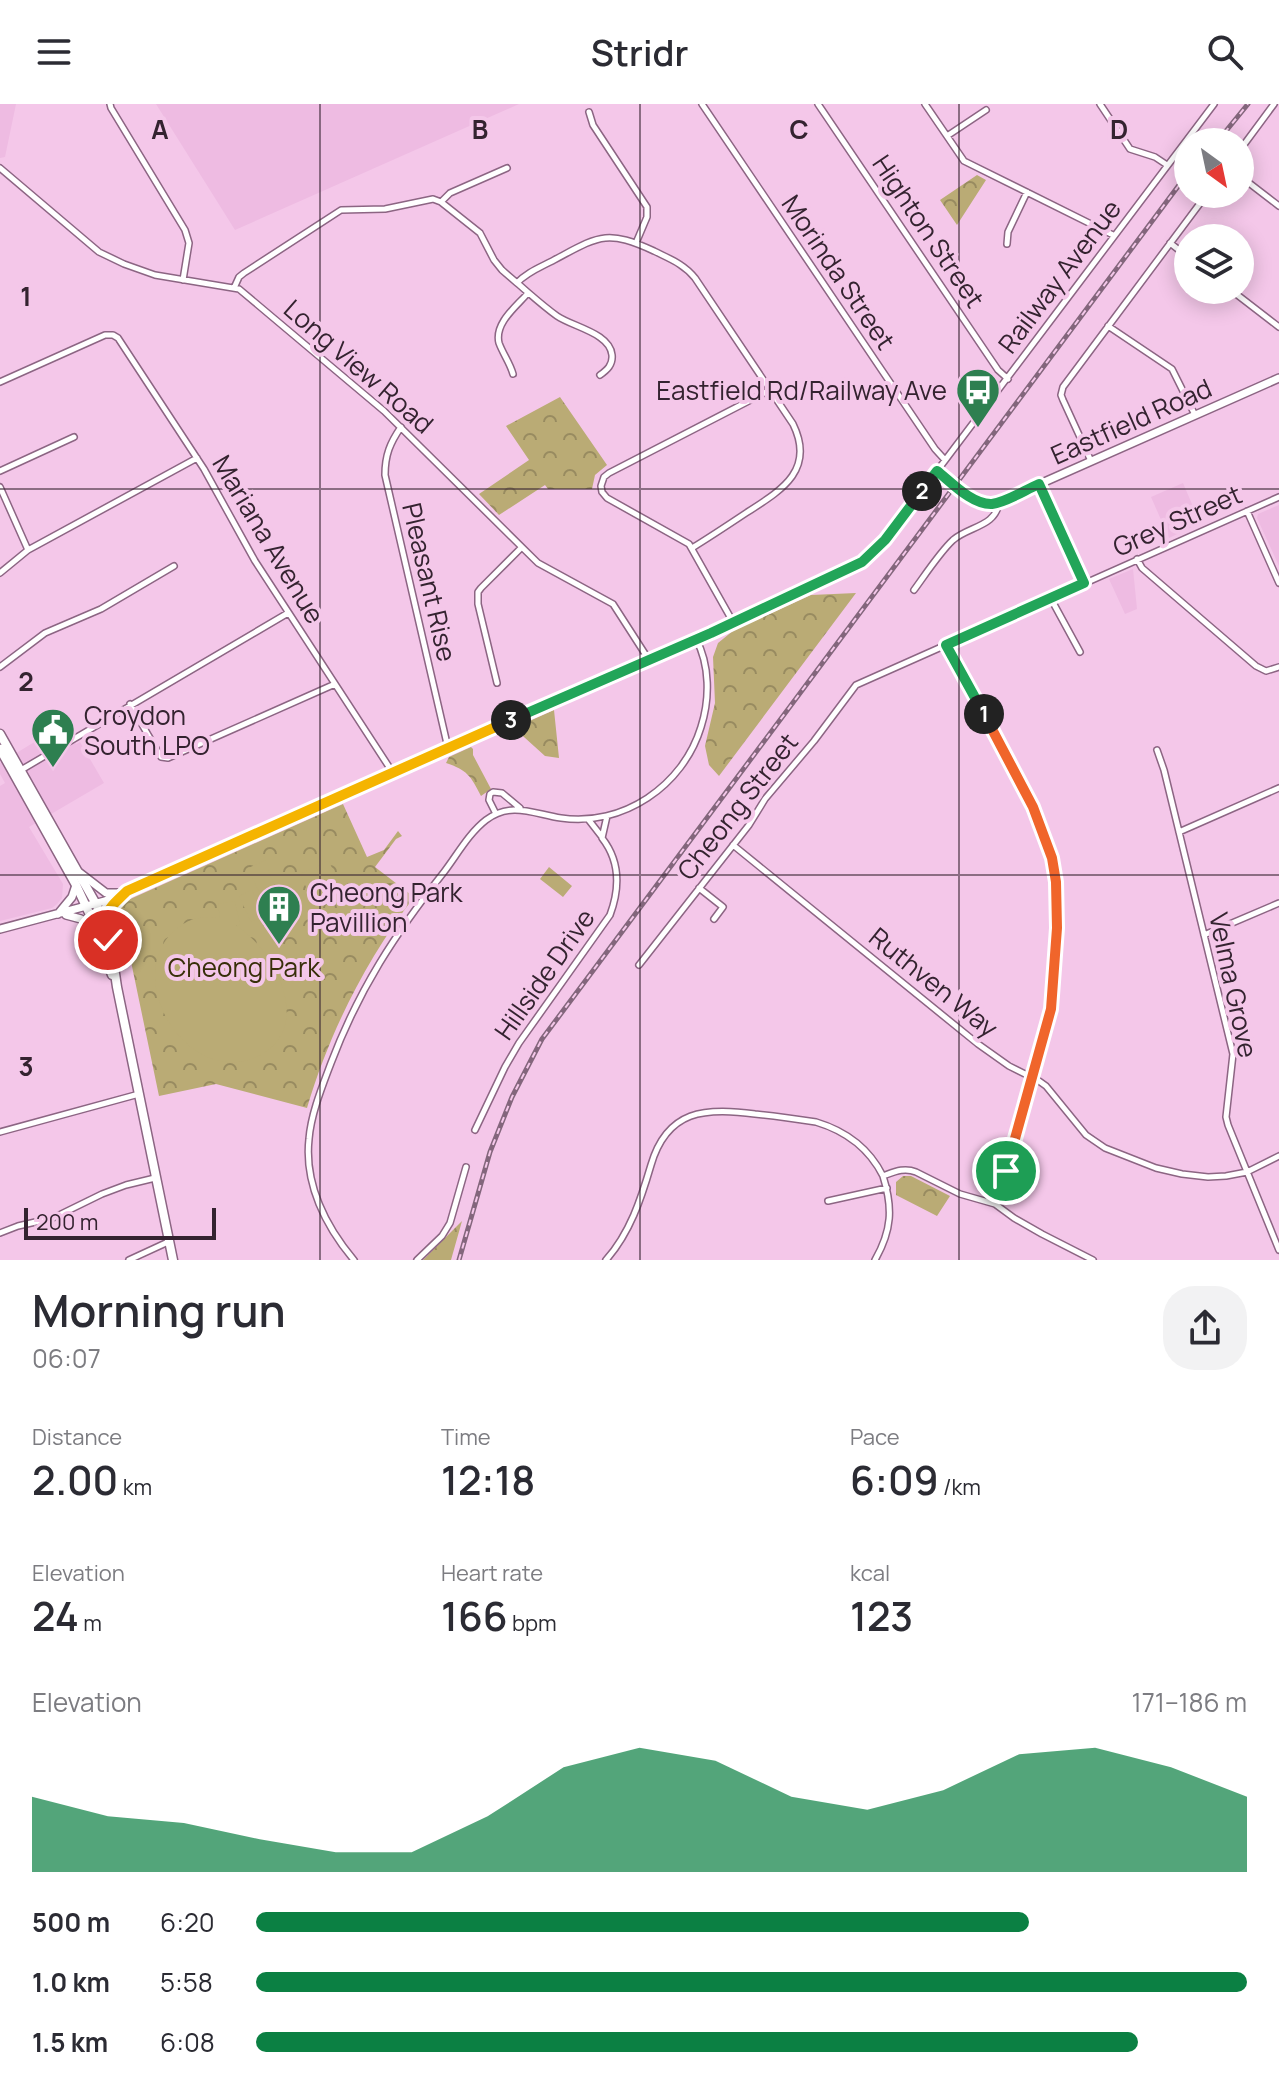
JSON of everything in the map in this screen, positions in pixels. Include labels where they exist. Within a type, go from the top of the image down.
[{"type":"main road","name":"Eastfield Road","points":[[999,502],[1279,378]]},
{"type":"main road","points":[[0,929],[59,915],[127,891],[696,639],[862,562],[885,540],[937,471],[982,503],[999,502]]},
{"type":"main road","points":[[0,734],[80,873],[92,905],[99,943],[117,987]]},
{"type":"main road","points":[[0,749],[76,885],[104,922],[173,1260]]},
{"type":"main road","points":[[18,780],[21,770]]},
{"type":"main road","points":[[80,873],[106,893],[127,891]]},
{"type":"main road","points":[[59,915],[72,897],[76,885]]},
{"type":"main road","points":[[104,922],[110,908],[127,891]]},
{"type":"main road","points":[[59,915],[81,919],[99,943]]},
{"type":"street","points":[[110,104],[185,230],[189,243],[183,280]]},
{"type":"street","name":"Morinda Street","points":[[702,104],[945,460]]},
{"type":"street","name":"Highton Street","points":[[818,104],[998,370],[1008,379]]},
{"type":"street","points":[[925,104],[964,161],[1113,235]]},
{"type":"street","points":[[1100,104],[1130,149],[1155,157],[1167,165]]},
{"type":"street","name":"Railway Avenue","points":[[937,471],[1214,104]]},
{"type":"street","points":[[1254,131],[1274,104]]},
{"type":"street","points":[[947,136],[986,110]]},
{"type":"street","points":[[589,112],[593,125],[645,203],[647,217],[636,243]]},
{"type":"street","name":"Long View Road","points":[[0,168],[99,252],[155,275],[239,289],[401,427],[538,563],[613,604],[649,660]]},
{"type":"street","points":[[441,202],[450,193],[507,168]]},
{"type":"street","points":[[1254,187],[1279,206]]},
{"type":"street","points":[[1007,244],[1008,232],[1027,192]]},
{"type":"street","points":[[234,288],[244,273],[341,210],[385,209],[433,199],[480,233],[494,260],[528,293],[559,317],[604,340],[612,356],[608,370],[600,375]]},
{"type":"street","points":[[1091,461],[1063,400],[1062,391],[1196,208]]},
{"type":"street","points":[[517,283],[526,275],[595,240],[618,237],[678,263],[690,272],[793,424],[799,437],[800,455],[789,483],[692,548]]},
{"type":"street","points":[[1170,243],[1174,246]]},
{"type":"street","points":[[513,374],[500,344],[499,329],[528,293]]},
{"type":"street","points":[[1249,304],[1279,327]]},
{"type":"street","points":[[1108,326],[1172,369],[1195,415]]},
{"type":"street","name":"Mariana Avenue","points":[[0,382],[105,335],[121,340],[197,458],[255,561],[393,773]]},
{"type":"street","points":[[733,622],[689,544],[607,498],[602,492],[602,480],[609,473],[770,390]]},
{"type":"street","name":"Pleasant Rise","points":[[401,427],[386,453],[385,475],[448,748]]},
{"type":"street","points":[[0,471],[74,437]]},
{"type":"street","points":[[0,573],[28,550],[197,458]]},
{"type":"street","points":[[1039,484],[1084,583]]},
{"type":"street","points":[[0,487],[28,550]]},
{"type":"street","name":"Grey Street","points":[[872,677],[1279,497]]},
{"type":"street","name":"Eastfield Road","points":[[914,590],[953,540],[991,520],[999,502]]},
{"type":"street","points":[[1247,511],[1279,583]]},
{"type":"street","points":[[497,683],[478,604],[478,592],[521,548]]},
{"type":"street","points":[[1137,559],[1142,568],[1256,666],[1266,671],[1279,667]]},
{"type":"street","points":[[0,667],[45,633],[101,609],[174,566]]},
{"type":"street","points":[[1050,597],[1080,652]]},
{"type":"street","points":[[21,770],[288,613]]},
{"type":"street","points":[[354,1260],[340,1244],[322,1211],[311,1171],[309,1138],[324,1080],[350,1015],[388,946],[470,838],[496,814],[521,809],[560,818],[607,816],[637,805],[664,786],[694,747],[702,724],[707,688],[703,658],[696,639]]},
{"type":"street","points":[[946,645],[1033,807],[1052,858],[1056,882],[1057,928],[1051,1009],[995,1204]]},
{"type":"street","name":"Cheong Street","points":[[639,965],[856,685],[872,677]]},
{"type":"street","points":[[130,704],[161,757],[168,758],[335,684]]},
{"type":"street","name":"Velma Grove","points":[[1157,750],[1233,1054],[1226,1117],[1279,1250]]},
{"type":"street","points":[[1179,832],[1279,788]]},
{"type":"street","points":[[496,814],[489,798],[493,792],[502,793],[521,809]]},
{"type":"street","points":[[602,838],[607,816]]},
{"type":"street","name":"Hillside Drive","points":[[475,1130],[519,1043],[610,915],[617,869],[612,851],[588,819]]},
{"type":"street","name":"Ruthven Way","points":[[733,845],[978,1044],[1009,1066],[1046,1086],[1086,1135],[1105,1148],[1156,1168],[1208,1177],[1247,1172],[1279,1156]]},
{"type":"street","points":[[699,888],[723,907],[714,919]]},
{"type":"street","points":[[1204,935],[1279,903]]},
{"type":"street","points":[[0,1132],[139,1094]]},
{"type":"street","points":[[606,1260],[632,1221],[662,1138],[679,1121],[700,1112],[732,1111],[816,1122],[833,1127],[863,1148],[883,1176],[890,1203],[889,1225],[878,1259]]},
{"type":"street","points":[[417,1260],[442,1236],[450,1223],[466,1167]]},
{"type":"street","points":[[883,1176],[910,1169],[960,1194],[995,1204],[1042,1234],[1093,1260]]},
{"type":"street","points":[[0,1233],[53,1218],[102,1194],[156,1178]]},
{"type":"street","points":[[828,1201],[887,1188]]},
{"type":"street","points":[[129,1260],[169,1242]]},
{"type":"shaded area","points":[[0,104],[16,104],[5,157],[0,158]]},
{"type":"shaded area","points":[[156,104],[519,104],[235,230]]},
{"type":"shaded area","points":[[1183,483],[1200,523],[1169,538],[1151,497]]},
{"type":"shaded area","points":[[1279,505],[1279,566],[1257,518],[1258,514]]},
{"type":"shaded area","points":[[1133,569],[1137,609],[1125,614],[1109,579]]},
{"type":"shaded area","points":[[64,724],[76,744],[80,742],[104,783],[29,827],[63,884],[62,898],[52,908],[0,921],[0,786],[5,783],[0,774],[0,763]]},
{"type":"green space","points":[[977,175],[986,180],[957,225],[940,200]]},
{"type":"green space","points":[[560,397],[607,465],[595,475],[592,489],[548,489],[545,485],[499,515],[479,494],[529,460],[506,426]]},
{"type":"green space","points":[[856,593],[719,776],[709,765],[705,746],[715,703],[713,657],[718,643],[734,630],[811,595]]},
{"type":"green space","points":[[554,710],[559,758],[545,756],[514,728]]},
{"type":"green space","points":[[471,747],[491,789],[481,796],[468,775],[446,763],[449,757]]},
{"type":"green space","name":"Cheong Park","points":[[343,804],[367,857],[384,850],[398,831],[402,836],[396,839],[375,867],[414,897],[351,998],[316,1079],[307,1108],[216,1084],[159,1096],[119,904]]},
{"type":"green space","points":[[266,860],[280,898],[265,904],[246,869]]},
{"type":"green space","points":[[329,861],[340,887],[327,893],[316,867]]},
{"type":"green space","points":[[549,867],[572,886],[563,897],[540,879]]},
{"type":"green space","points":[[313,868],[325,895],[312,900],[300,874]]},
{"type":"green space","points":[[252,890],[264,916],[251,922],[239,896]]},
{"type":"green space","points":[[235,901],[240,925],[236,926],[265,954],[276,972],[284,992],[287,1012],[283,1030],[273,1046],[254,1058],[229,1062],[205,1056],[185,1042],[169,1022],[158,998],[155,974],[160,950],[175,930],[196,918],[220,918],[218,904]]},
{"type":"green space","points":[[903,1176],[911,1176],[950,1196],[937,1216],[896,1195],[896,1182]]},
{"type":"green space","points":[[462,1221],[451,1260],[423,1260]]},
{"type":"railway","points":[[1228,128],[1248,104]]},
{"type":"railway","points":[[459,1260],[490,1152],[512,1097],[542,1039],[1174,192]]},
{"type":"place","name":"Eastfield Rd/Railway Ave","points":[[978,429]]},
{"type":"place","name":"Croydon South LPO","points":[[53,769]]},
{"type":"place","name":"Cheong Park Pavillion","points":[[279,946]]},
{"type":"route","points":[[108,940],[105,917],[127,891],[711,633],[862,562],[879,548],[937,471],[974,499],[987,504],[999,502],[1039,484],[1084,583],[946,645],[1033,807],[1052,858],[1056,882],[1057,928],[1051,1009],[1006,1171]]}]
